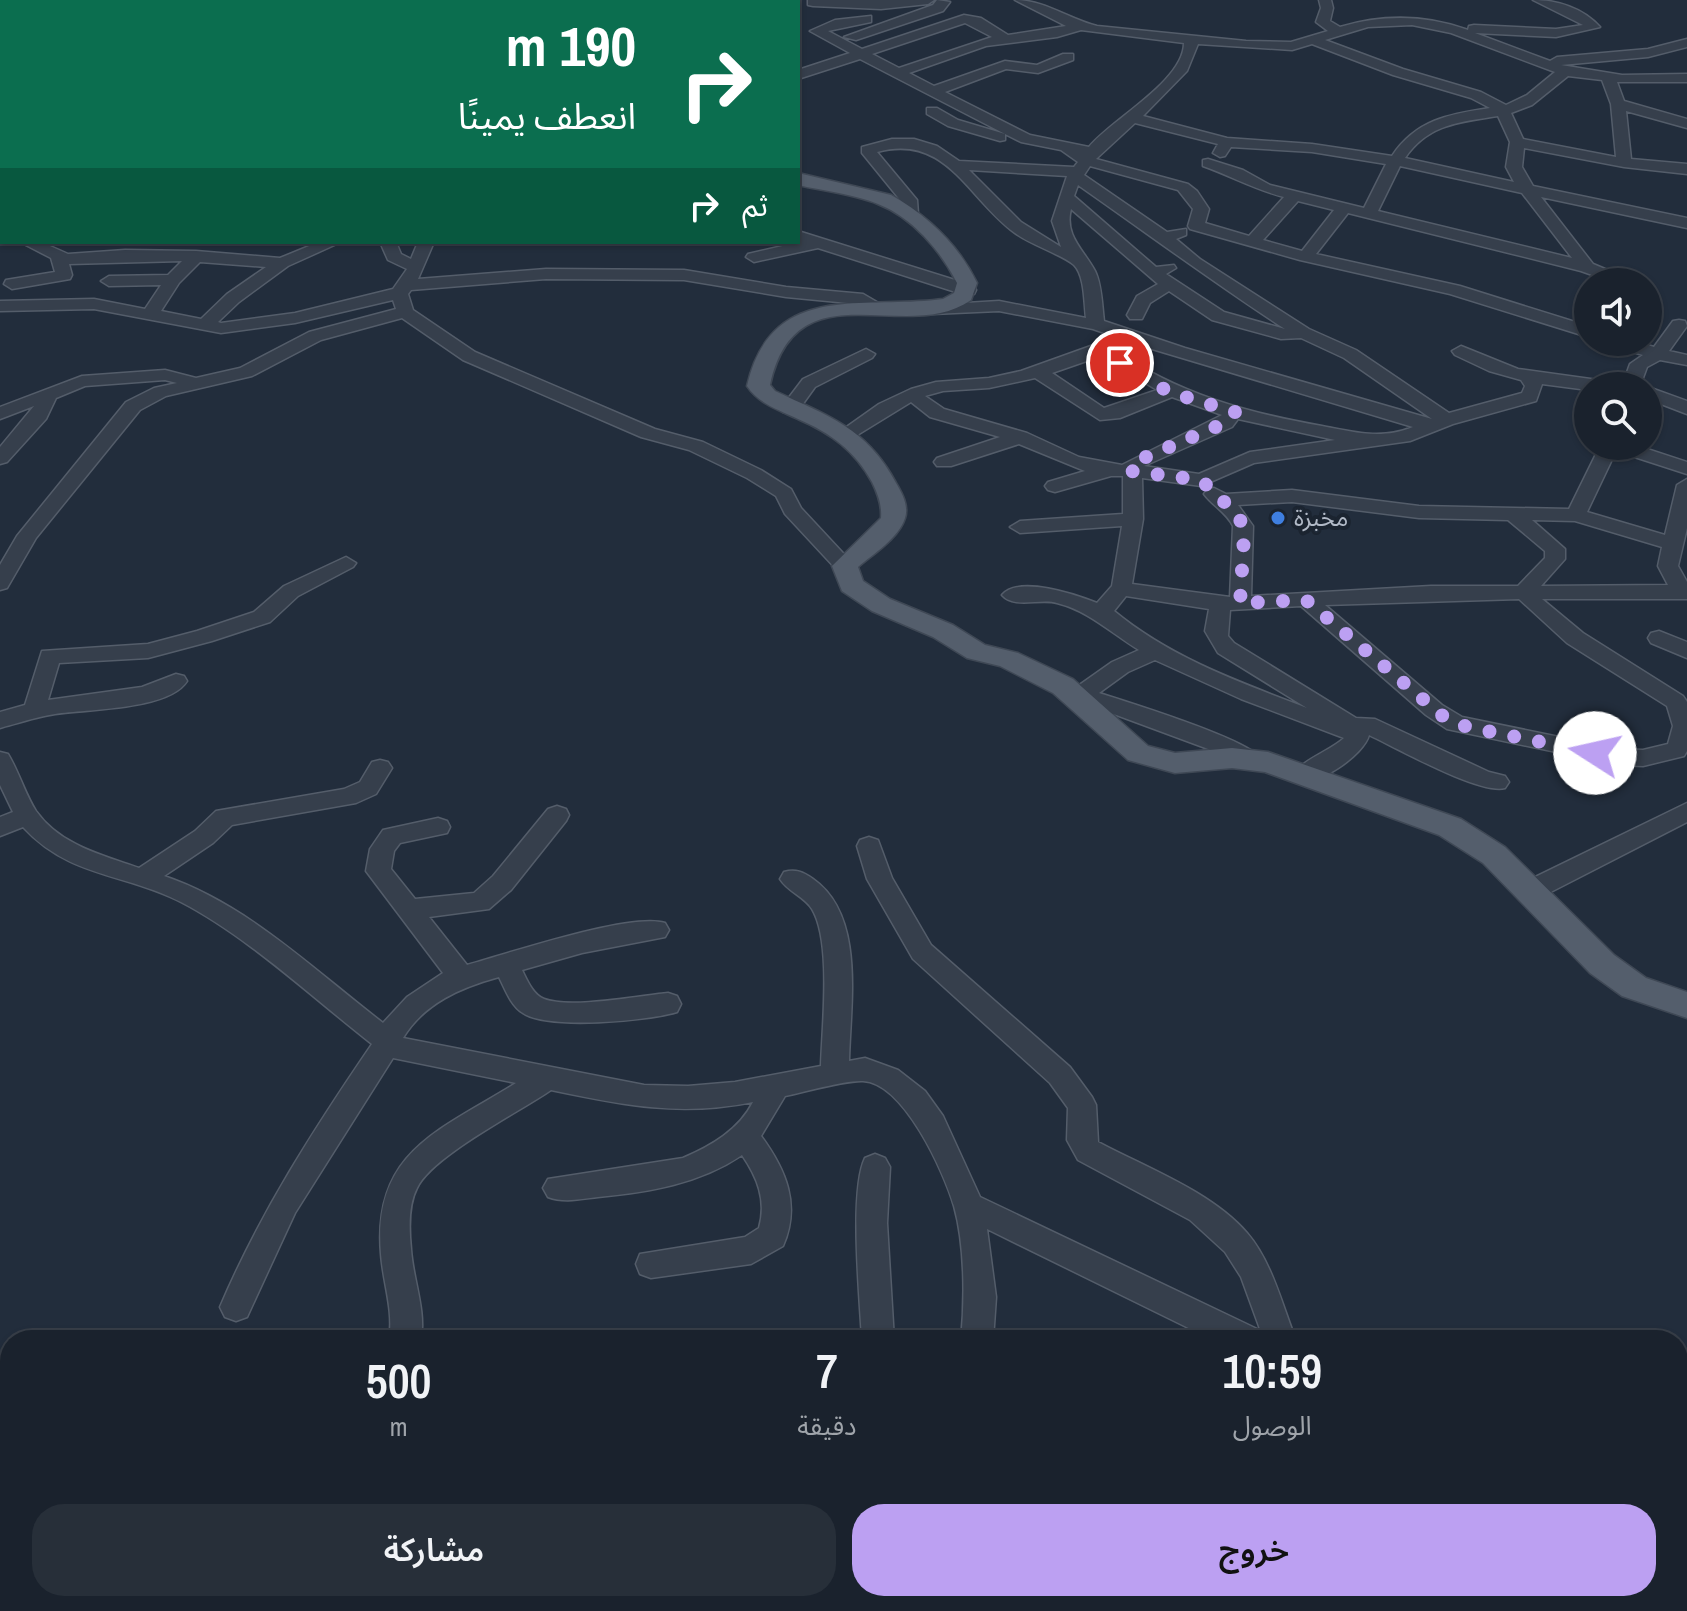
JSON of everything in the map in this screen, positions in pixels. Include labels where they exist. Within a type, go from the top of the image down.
[{"type":"main road","points":[[800,179],[884,199],[910,214],[957,265],[968,290],[957,302],[910,310],[878,308],[814,313],[801,317],[783,331],[760,375],[758,386],[767,396],[847,433],[880,475],[895,509],[892,522],[845,566],[851,585],[881,605],[943,631],[977,652],[1008,659],[1063,686],[1080,696],[1138,753],[1175,763],[1248,758],[1450,827],[1494,855],[1602,964],[1634,987],[1687,1005]]},
{"type":"street","points":[[800,3],[838,0]]},
{"type":"street","points":[[813,2],[881,5],[928,0]]},
{"type":"street","points":[[837,42],[938,8],[943,0]]},
{"type":"street","points":[[1021,0],[1081,26],[1266,46],[1315,41],[1338,31],[1379,21],[1412,21],[1455,30],[1565,71],[1608,78],[1687,78]]},
{"type":"street","points":[[1325,0],[1327,8],[1323,22],[1338,31]]},
{"type":"street","points":[[1455,30],[1556,33],[1593,27],[1582,17],[1539,0]]},
{"type":"street","points":[[1412,21],[1414,3]]},
{"type":"street","points":[[866,19],[823,27],[814,36],[858,52],[1026,139]]},
{"type":"street","points":[[800,74],[858,52],[964,19],[976,21],[1003,38]]},
{"type":"street","points":[[897,73],[965,48],[1003,38],[1063,32],[1081,26]]},
{"type":"street","points":[[1096,324],[1088,273],[1076,259],[1060,221],[1067,198],[1083,165],[1153,78],[1165,74],[1183,61],[1191,50],[1191,40]]},
{"type":"street","points":[[1315,41],[1398,72],[1476,95],[1502,109],[1517,142],[1514,167],[1587,267]]},
{"type":"street","points":[[1543,63],[1648,53],[1687,43]]},
{"type":"street","points":[[934,91],[1005,65],[1038,69],[1068,57]]},
{"type":"street","points":[[1068,149],[1120,122],[1182,68],[1183,61]]},
{"type":"street","points":[[1370,212],[1402,150],[1426,128],[1466,115],[1524,104],[1565,71]]},
{"type":"street","points":[[1608,78],[1618,104],[1624,163]]},
{"type":"street","points":[[1618,104],[1687,124]]},
{"type":"street","points":[[1667,119],[1676,111],[1687,109]]},
{"type":"street","points":[[932,111],[942,118],[992,136],[1026,139],[1068,149],[1194,262],[1303,333],[1350,354],[1438,424]]},
{"type":"street","points":[[1120,122],[1227,142],[1312,148],[1396,161],[1687,223]]},
{"type":"street","points":[[1183,187],[1225,149],[1227,142]]},
{"type":"street","points":[[1517,142],[1624,163],[1687,169]]},
{"type":"street","points":[[910,214],[909,200],[867,150],[909,143],[936,151],[959,165],[984,197],[1033,240],[1076,259]]},
{"type":"street","points":[[1208,163],[1238,173],[1256,185],[1587,267]]},
{"type":"street","points":[[959,165],[1083,165],[1183,187],[1192,194],[1201,209],[1196,226]]},
{"type":"street","points":[[1251,243],[1295,195]]},
{"type":"street","points":[[1067,198],[1153,273],[1218,316],[1281,334],[1303,333]]},
{"type":"street","points":[[1306,257],[1345,206]]},
{"type":"street","points":[[1165,238],[1196,226],[1306,257],[1454,290],[1574,328]]},
{"type":"street","points":[[800,237],[968,290]]},
{"type":"street","points":[[754,257],[818,243]]},
{"type":"street","points":[[32,244],[56,257],[196,256],[282,263]]},
{"type":"street","points":[[56,257],[89,244]]},
{"type":"street","points":[[203,327],[233,298],[282,263],[328,244]]},
{"type":"street","points":[[389,244],[394,257],[414,266]]},
{"type":"street","points":[[405,312],[403,289],[425,244]]},
{"type":"street","points":[[149,316],[173,280],[196,256]]},
{"type":"street","points":[[12,284],[64,275],[56,257]]},
{"type":"street","points":[[1153,273],[1194,262]]},
{"type":"street","points":[[0,306],[85,303],[203,327],[262,324],[403,289],[546,274],[684,275],[786,292],[863,299],[878,308]]},
{"type":"street","points":[[109,281],[173,280]]},
{"type":"street","points":[[1136,315],[1143,300],[1169,284]]},
{"type":"street","points":[[910,310],[934,312],[970,306],[999,306],[1096,324],[1130,337],[1438,424]]},
{"type":"street","points":[[0,583],[27,536],[133,406],[160,392],[246,372],[315,336],[405,312],[469,356],[648,433],[696,446],[754,474],[784,493],[792,510],[845,566]]},
{"type":"street","points":[[1636,372],[1639,364],[1663,348],[1679,325]]},
{"type":"street","points":[[847,433],[912,395],[949,384],[985,384],[1038,372],[1103,350],[1130,337]]},
{"type":"street","points":[[1663,348],[1687,353]]},
{"type":"street","points":[[1663,348],[1687,360]]},
{"type":"street","points":[[1103,350],[1137,375],[1169,392],[1235,412],[1359,440]]},
{"type":"street","points":[[1461,351],[1480,363],[1529,378],[1574,383]]},
{"type":"street","points":[[790,408],[809,383],[821,374],[866,354]]},
{"type":"street","points":[[1633,356],[1639,364]]},
{"type":"street","points":[[1038,372],[1100,414],[1113,414],[1169,392]]},
{"type":"street","points":[[0,413],[82,381],[175,375],[193,383]]},
{"type":"street","points":[[912,395],[937,413],[952,419],[1020,437],[1072,461],[1106,471],[1201,480],[1250,458],[1410,435],[1530,397],[1534,386],[1529,378]]},
{"type":"street","points":[[0,458],[39,415],[48,395]]},
{"type":"street","points":[[1662,398],[1687,408]]},
{"type":"street","points":[[1123,588],[1121,580],[1133,519],[1132,465],[1225,423],[1235,412]]},
{"type":"street","points":[[944,462],[1020,437]]},
{"type":"street","points":[[1576,515],[1602,460]]},
{"type":"street","points":[[1662,460],[1687,468]]},
{"type":"street","points":[[1055,486],[1106,471]]},
{"type":"street","points":[[1201,480],[1237,514],[1243,526],[1230,603],[1213,628],[1217,637],[1226,648],[1357,733]]},
{"type":"street","points":[[1685,592],[1670,574],[1668,566],[1687,485]]},
{"type":"street","points":[[1220,500],[1292,496],[1361,507],[1515,516],[1576,515],[1675,544]]},
{"type":"street","points":[[1515,516],[1555,549],[1555,559],[1524,592]]},
{"type":"street","points":[[1020,527],[1133,519]]},
{"type":"street","points":[[36,710],[40,685],[50,656],[148,651],[191,640],[262,617],[291,591],[346,563]]},
{"type":"street","points":[[1609,590],[1668,566]]},
{"type":"street","points":[[1103,613],[1110,598],[1123,588],[1230,603],[1524,592],[1685,592]]},
{"type":"street","points":[[1306,600],[1434,710],[1455,723],[1618,757],[1643,758],[1676,750],[1686,733],[1685,711],[1655,686],[1536,608],[1524,592]]},
{"type":"street","points":[[1013,595],[1057,595],[1103,613],[1119,629],[1156,651],[1357,733]]},
{"type":"street","points":[[1659,638],[1687,651]]},
{"type":"street","points":[[1080,696],[1120,667],[1156,651]]},
{"type":"street","points":[[0,720],[60,703],[155,692],[176,681]]},
{"type":"street","points":[[1431,755],[1455,723]]},
{"type":"street","points":[[1305,775],[1339,756],[1367,725],[1483,779],[1497,782]]},
{"type":"street","points":[[0,760],[27,816],[51,842],[80,857],[188,894],[233,921],[387,1044],[659,1098],[735,1094],[865,1069],[874,1072],[915,1099],[941,1138],[969,1206],[981,1297],[978,1330]]},
{"type":"street","points":[[144,877],[204,837],[225,817],[330,801],[361,793],[380,768]]},
{"type":"street","points":[[407,910],[480,902],[502,883],[557,815]]},
{"type":"street","points":[[0,827],[27,816]]},
{"type":"street","points":[[1530,891],[1683,821]]},
{"type":"street","points":[[438,827],[392,836],[382,849],[378,871],[461,977]]},
{"type":"street","points":[[869,846],[880,879],[922,952],[1060,1075],[1082,1105],[1084,1124],[1081,1140],[1088,1151],[1200,1211],[1236,1242],[1254,1270],[1276,1330]]},
{"type":"street","points":[[793,879],[807,887],[825,907],[835,937],[835,1075]]},
{"type":"street","points":[[236,1307],[251,1267],[292,1190],[387,1044],[390,1031],[416,1005],[443,985],[461,977],[605,936],[656,930]]},
{"type":"street","points":[[506,964],[527,1000],[545,1010],[596,1010],[668,1004]]},
{"type":"street","points":[[405,1330],[395,1235],[396,1208],[407,1177],[426,1158],[547,1078]]},
{"type":"street","points":[[558,1188],[661,1177],[686,1171],[731,1150],[761,1117],[776,1086]]},
{"type":"street","points":[[651,1264],[751,1250],[772,1236],[780,1206],[777,1191],[770,1172],[745,1137]]},
{"type":"street","points":[[875,1167],[872,1223],[877,1330]]},
{"type":"street","points":[[969,1206],[1225,1330]]},
{"type":"place","name":"مخبزة","points":[[1278,518]]},
{"type":"route","points":[[1120,363],[1169,392],[1235,412],[1225,423],[1139,460],[1130,471],[1201,480],[1237,514],[1244,537],[1240,603],[1306,600],[1434,710],[1455,723],[1595,753]]}]
